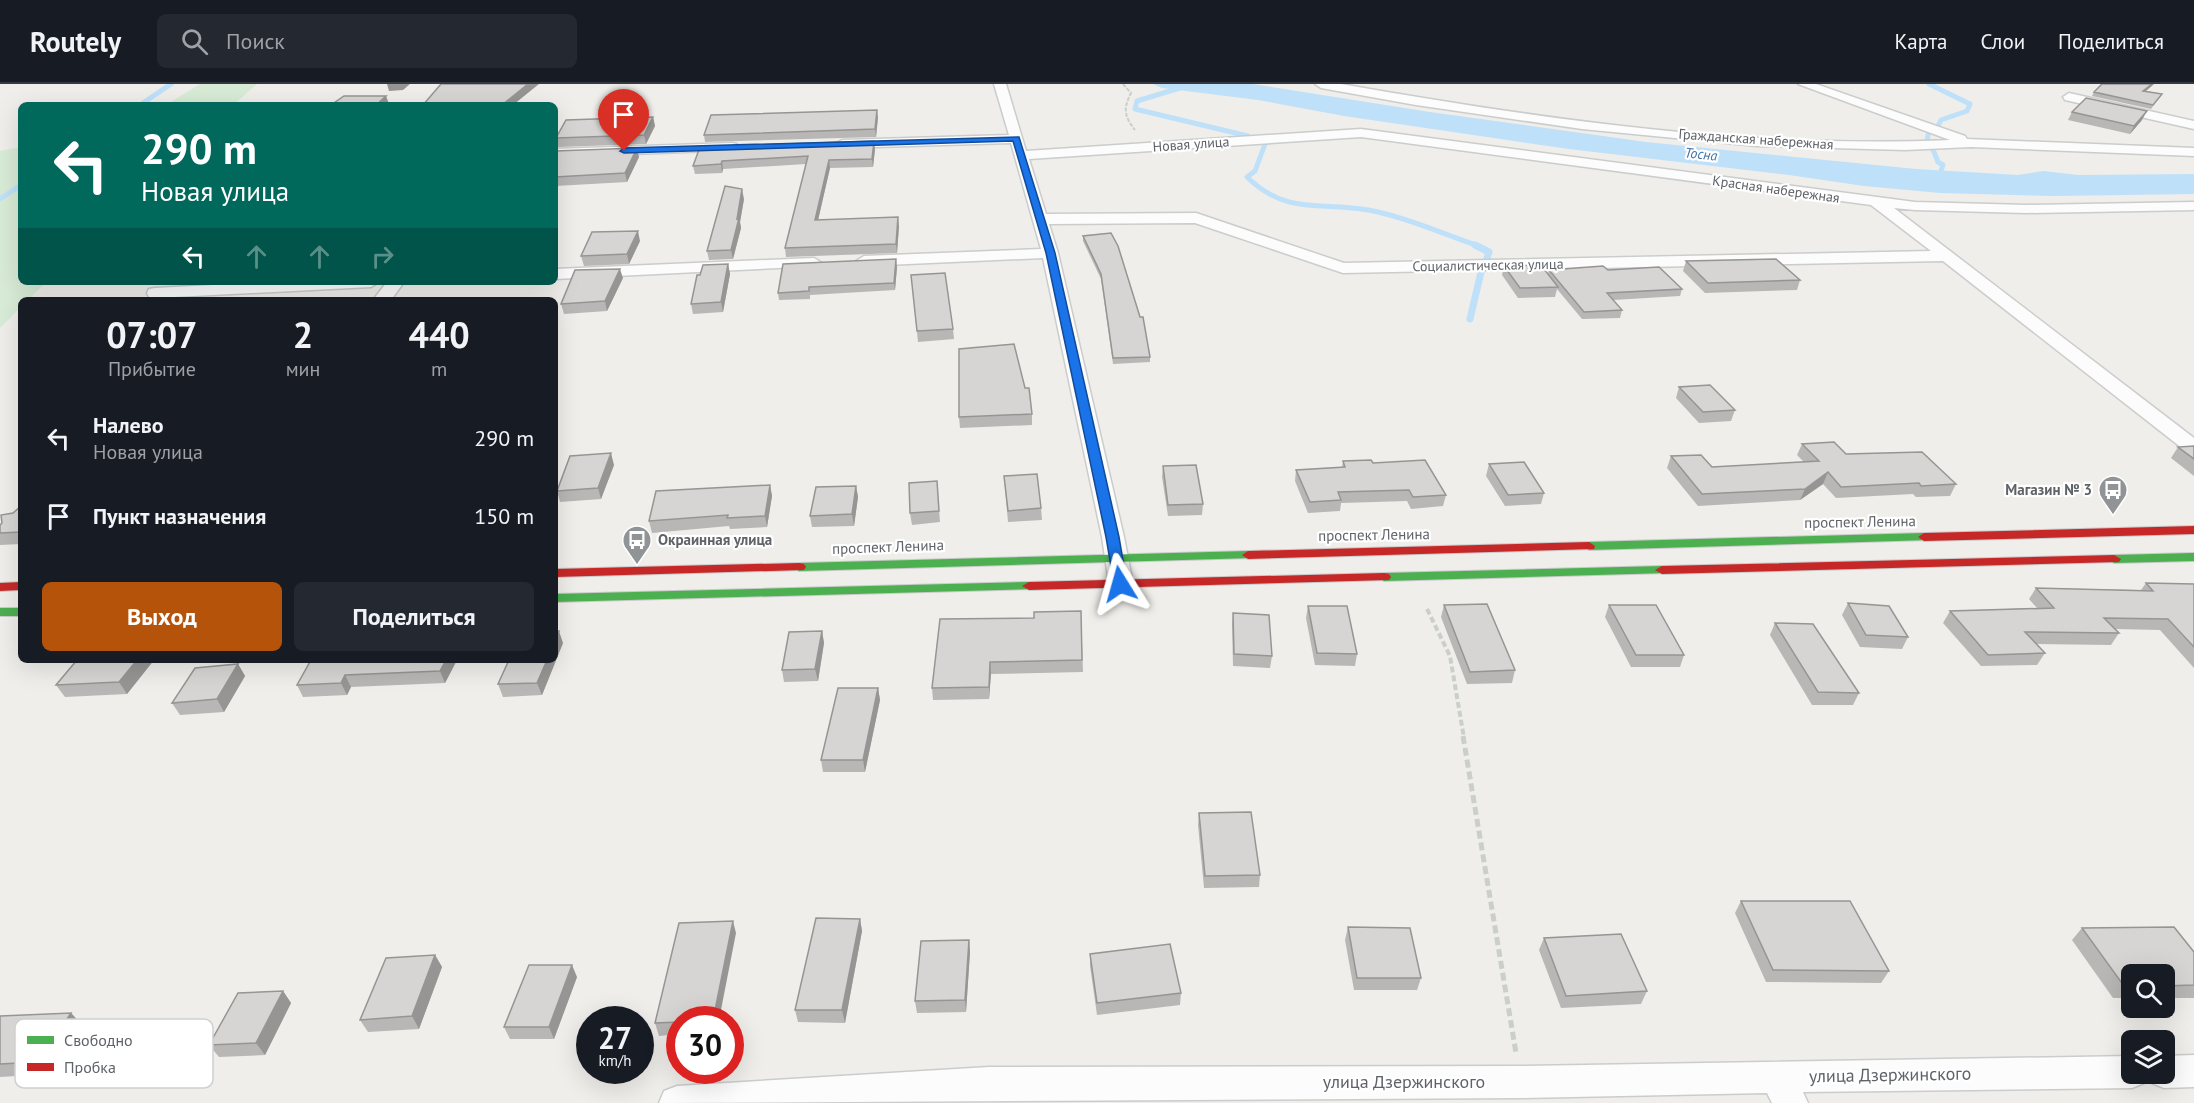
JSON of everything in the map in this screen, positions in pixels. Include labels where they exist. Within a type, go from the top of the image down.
[{"type":"main road","name":"проспект Ленина","points":[[558,573],[2194,530]]},
{"type":"main road","points":[[558,598],[2194,557]]},
{"type":"main road","points":[[0,587],[18,586]]},
{"type":"main road","points":[[0,612],[18,612]]},
{"type":"street","points":[[1000,84],[1050,253],[1117,558],[1120,584]]},
{"type":"street","name":"Гражданская набережная","points":[[1321,84],[1416,101],[1582,125],[1756,141],[1905,146],[1971,143],[2194,152]]},
{"type":"street","points":[[1804,84],[1971,143]]},
{"type":"street","points":[[2069,97],[2194,125]]},
{"type":"street","name":"Новая улица","points":[[827,144],[1149,147],[1361,133]]},
{"type":"street","name":"Красная набережная","points":[[1361,133],[1915,206],[2026,209],[2194,206]]},
{"type":"street","points":[[558,153],[744,147]]},
{"type":"street","points":[[1877,202],[2194,448]]},
{"type":"street","name":"Социалистическая улица","points":[[1040,219],[1196,218],[1343,267],[1944,256]]},
{"type":"street","points":[[850,261],[1050,253]]},
{"type":"street","points":[[558,274],[826,262]]},
{"type":"street","points":[[155,293],[311,285]]},
{"type":"street","points":[[384,297],[394,285]]},
{"type":"street","points":[[2175,1071],[2194,1071]]},
{"type":"street","name":"улица Дзержинского","points":[[677,1103],[989,1084],[1521,1082],[1784,1090],[2121,1073]]},
{"type":"path","points":[[1123,84],[1131,93],[1124,108],[1125,116],[1149,147]]},
{"type":"path","points":[[1426,609],[1450,656],[1521,1082]]},
{"type":"green space","points":[[200,84],[257,84],[236,102],[171,102]]},
{"type":"green space","points":[[18,148],[18,285],[43,285],[31,297],[18,297],[18,310],[0,328],[0,151]]},
{"type":"water","name":"Тосна","points":[[1153,84],[1253,84],[1430,112],[1646,142],[1916,169],[2018,175],[2043,171],[2078,175],[2194,174],[2194,194],[2053,196],[1940,193],[1864,186],[1569,149],[1344,116],[1258,100],[1162,88]]},
{"type":"building","points":[[441,84],[528,84],[506,102],[426,102]]},
{"type":"building","points":[[2102,84],[2152,84],[2143,91],[2162,94],[2153,105],[2094,92]]},
{"type":"building","points":[[344,96],[386,96],[379,102],[335,102]]},
{"type":"building","points":[[2086,98],[2147,111],[2134,126],[2072,112]]},
{"type":"building","points":[[877,110],[875,129],[704,135],[711,115]]},
{"type":"building","points":[[653,117],[644,135],[558,138],[566,120]]},
{"type":"building","points":[[874,141],[872,159],[829,160],[815,220],[898,217],[896,244],[785,248],[808,156],[722,161],[721,164],[693,166],[700,147]]},
{"type":"building","points":[[637,148],[625,173],[558,177],[558,151]]},
{"type":"building","points":[[725,186],[742,189],[737,219],[739,218],[731,250],[707,251]]},
{"type":"building","points":[[638,231],[627,254],[581,256],[592,232]]},
{"type":"building","points":[[1111,233],[1118,246],[1140,317],[1143,317],[1150,357],[1113,358],[1101,274],[1083,236]]},
{"type":"building","points":[[896,259],[894,283],[809,287],[809,291],[778,293],[783,264]]},
{"type":"building","points":[[1776,259],[1800,280],[1708,283],[1686,261]]},
{"type":"building","points":[[728,264],[721,302],[691,304],[697,275],[700,275],[703,265]]},
{"type":"building","points":[[1541,265],[1558,287],[1520,288],[1504,266]]},
{"type":"building","points":[[1603,266],[1608,270],[1659,267],[1682,289],[1607,293],[1622,310],[1584,312],[1549,270]]},
{"type":"building","points":[[620,269],[605,301],[561,304],[575,270]]},
{"type":"building","points":[[945,273],[953,329],[917,331],[911,275]]},
{"type":"building","points":[[1014,344],[1025,388],[1029,388],[1032,414],[959,417],[959,349]]},
{"type":"building","points":[[1710,385],[1735,410],[1703,412],[1679,387]]},
{"type":"building","points":[[1834,442],[1846,454],[1922,452],[1956,484],[1921,486],[1919,483],[1841,487],[1828,472],[1805,489],[1702,494],[1671,456],[1701,455],[1712,467],[1819,461],[1802,444]]},
{"type":"building","points":[[2194,446],[2194,459],[2178,447]]},
{"type":"building","points":[[611,453],[598,488],[558,491],[570,456]]},
{"type":"building","points":[[1371,460],[1373,463],[1425,460],[1446,495],[1413,497],[1409,490],[1338,492],[1341,500],[1310,502],[1296,470],[1345,467],[1343,461]]},
{"type":"building","points":[[1524,462],[1544,493],[1508,495],[1489,464]]},
{"type":"building","points":[[1196,465],[1203,504],[1168,505],[1163,466]]},
{"type":"building","points":[[1037,474],[1041,508],[1008,511],[1004,476]]},
{"type":"building","points":[[937,481],[939,511],[910,513],[909,483]]},
{"type":"building","points":[[770,485],[765,516],[727,518],[728,515],[649,521],[656,491]]},
{"type":"building","points":[[856,486],[852,514],[810,516],[816,487]]},
{"type":"building","points":[[18,509],[18,532],[0,533],[1,515],[13,513]]},
{"type":"building","points":[[2146,583],[2194,584],[2194,647],[2168,619],[2104,618],[2119,633],[2025,632],[2045,653],[1988,655],[1950,611],[2054,608],[2036,588],[2153,591]]},
{"type":"building","points":[[1848,603],[1889,606],[1908,637],[1866,635]]},
{"type":"building","points":[[1487,604],[1515,670],[1470,672],[1444,605]]},
{"type":"building","points":[[1609,605],[1656,605],[1684,655],[1636,655]]},
{"type":"building","points":[[1308,606],[1347,606],[1357,654],[1317,653]]},
{"type":"building","points":[[1081,611],[1082,660],[990,662],[989,687],[932,688],[940,619],[1034,618],[1034,612]]},
{"type":"building","points":[[1233,613],[1269,615],[1272,656],[1234,654]]},
{"type":"building","points":[[1775,623],[1813,624],[1859,693],[1818,692]]},
{"type":"building","points":[[822,631],[815,669],[782,670],[789,632]]},
{"type":"building","points":[[74,663],[135,663],[119,682],[56,685]]},
{"type":"building","points":[[309,663],[444,663],[440,671],[345,675],[341,683],[297,685]]},
{"type":"building","points":[[508,663],[546,663],[537,683],[498,684]]},
{"type":"building","points":[[238,664],[217,699],[172,703],[195,668]]},
{"type":"building","points":[[838,688],[878,688],[863,760],[821,760]]},
{"type":"building","points":[[1251,812],[1260,875],[1205,876],[1199,813]]},
{"type":"building","points":[[1741,901],[1850,901],[1889,971],[1773,970]]},
{"type":"building","points":[[816,918],[860,919],[842,1010],[795,1010]]},
{"type":"building","points":[[733,921],[716,1006],[666,1006],[666,1023],[655,1023],[679,923]]},
{"type":"building","points":[[1348,927],[1410,928],[1421,978],[1357,978]]},
{"type":"building","points":[[2174,927],[2194,952],[2194,985],[2175,986],[2175,964],[2121,964],[2121,982],[2082,928]]},
{"type":"building","points":[[1621,934],[1647,991],[1566,996],[1544,938]]},
{"type":"building","points":[[969,940],[965,1000],[915,1001],[921,941]]},
{"type":"building","points":[[1170,944],[1181,993],[1097,1003],[1090,954]]},
{"type":"building","points":[[435,955],[412,1016],[360,1020],[386,958]]},
{"type":"building","points":[[529,965],[572,965],[549,1027],[504,1027]]},
{"type":"building","points":[[283,991],[256,1043],[213,1045],[213,1038],[238,993]]},
{"type":"building","points":[[71,1013],[67,1019],[15,1019],[15,1063],[0,1064],[0,1016]]},
{"type":"waterway","points":[[144,102],[171,84]]},
{"type":"waterway","points":[[1193,84],[1137,101],[1135,109],[1248,136]]},
{"type":"waterway","points":[[1929,84],[1970,104],[1967,111],[1941,120],[1938,126]]},
{"type":"waterway","points":[[1927,141],[1929,130]]},
{"type":"waterway","points":[[1265,144],[1255,171],[1247,177],[1278,198],[1294,203],[1359,208],[1391,215],[1479,246]]},
{"type":"waterway","points":[[1932,147],[1938,162],[1943,165],[1938,179]]},
{"type":"waterway","points":[[0,199],[18,187]]},
{"type":"waterway","points":[[1475,245],[1489,252],[1487,258]]},
{"type":"waterway","points":[[1470,319],[1481,272]]},
{"type":"traffic: fast","points":[[1589,546],[1924,537]]},
{"type":"traffic: fast","points":[[799,567],[1248,555]]},
{"type":"traffic: fast","points":[[2114,559],[2194,557]]},
{"type":"traffic: fast","points":[[1384,577],[1662,570]]},
{"type":"traffic: fast","points":[[558,598],[1029,586]]},
{"type":"traffic: fast","points":[[0,612],[18,612]]},
{"type":"traffic: jam","points":[[1924,537],[2194,530]]},
{"type":"traffic: jam","points":[[1248,555],[1589,546]]},
{"type":"traffic: jam","points":[[1662,570],[2114,559]]},
{"type":"traffic: jam","points":[[558,573],[799,567]]},
{"type":"traffic: jam","points":[[1029,586],[1384,577]]},
{"type":"traffic: jam","points":[[0,587],[18,586]]},
{"type":"place","name":"Магазин № 3","points":[[2113,516]]},
{"type":"place","name":"Окраинная улица","points":[[637,566]]},
{"type":"route","points":[[624,151],[1016,139],[1050,253],[1113,537],[1120,584]]}]
